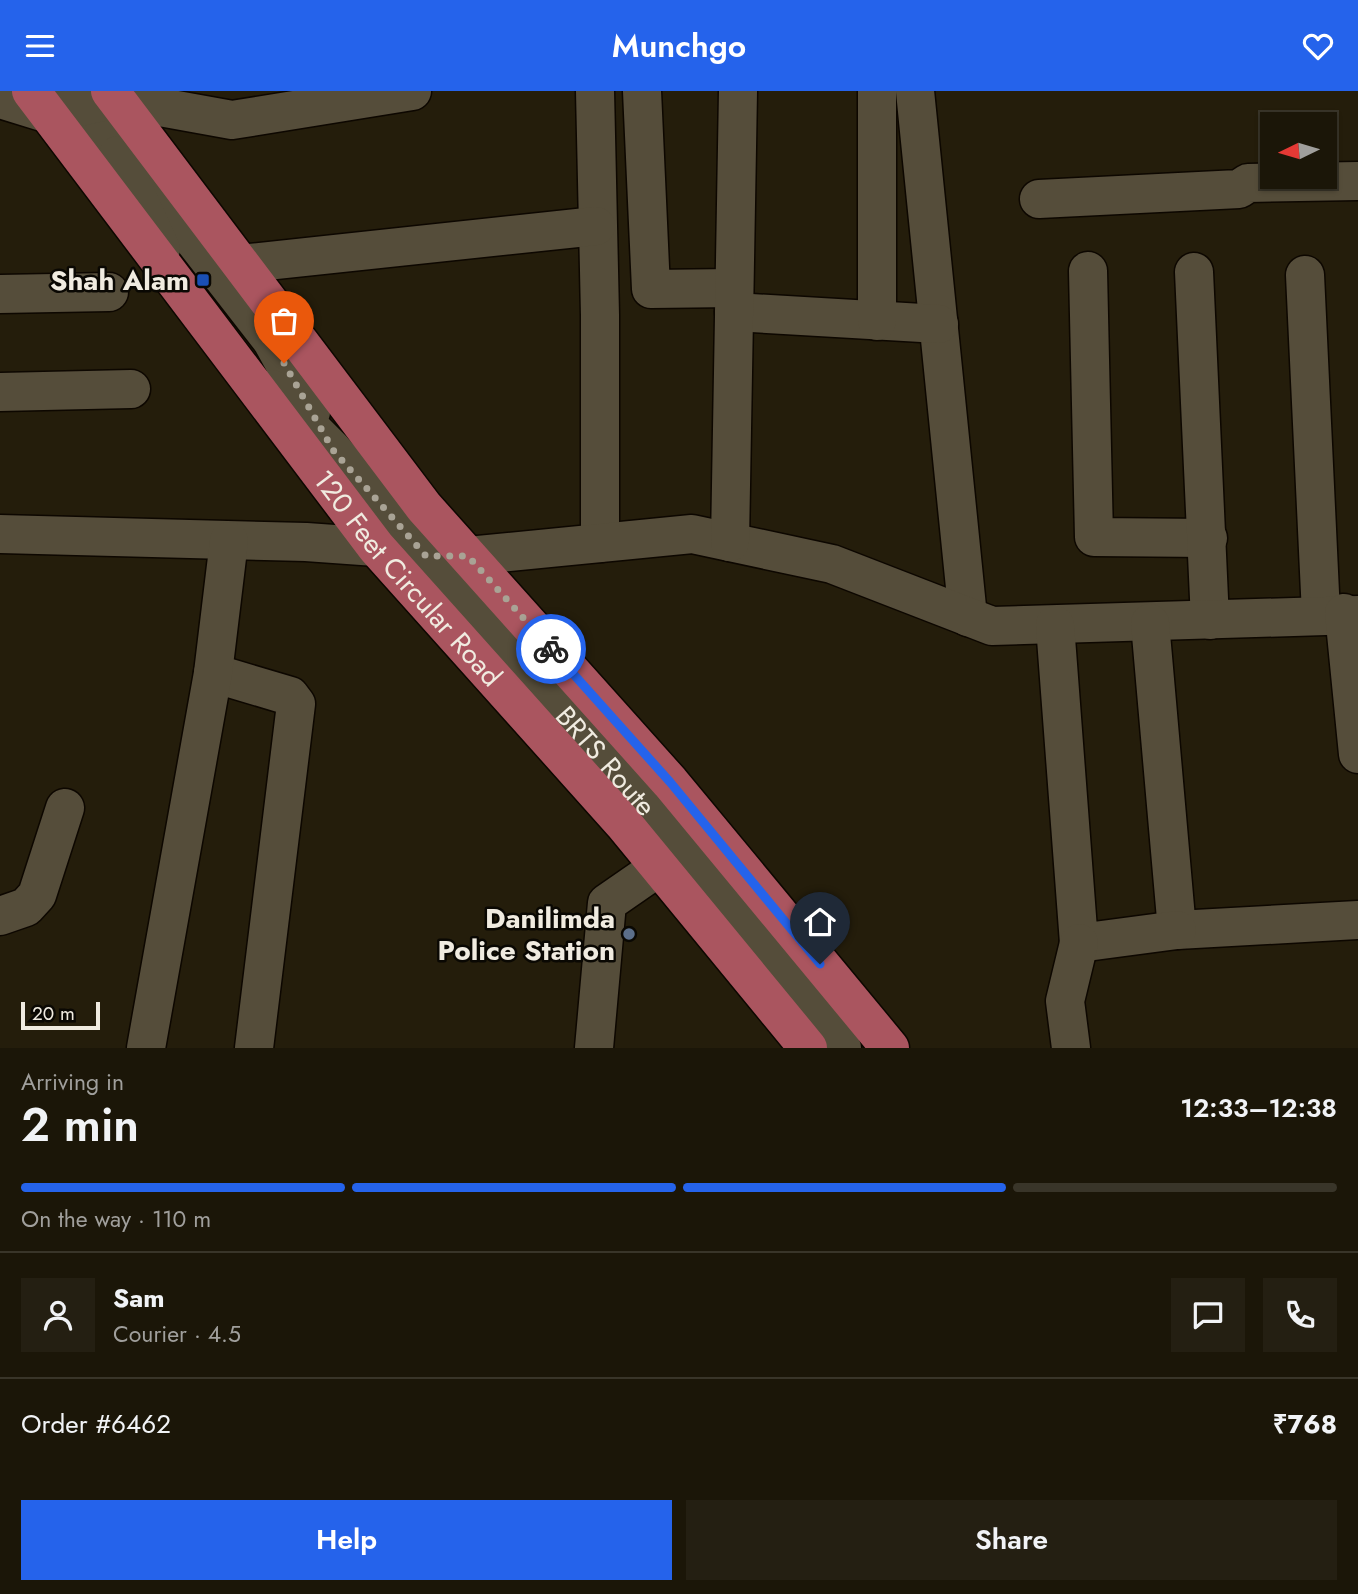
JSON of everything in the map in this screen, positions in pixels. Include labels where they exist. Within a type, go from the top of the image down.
[{"type":"main road","name":"120 Feet Circular Road","points":[[76,99],[240,264],[424,507],[670,782],[890,1048]]},
{"type":"main road","name":"120 Feet Circular Road","points":[[76,99],[376,547],[660,867],[808,1048]]},
{"type":"street","points":[[595,91],[600,315],[600,543]]},
{"type":"street","points":[[642,91],[651,289],[877,321],[939,324]]},
{"type":"street","points":[[730,542],[738,91]]},
{"type":"street","points":[[877,91],[877,321]]},
{"type":"street","points":[[915,91],[968,617]]},
{"type":"street","points":[[0,99],[76,99],[232,120],[276,102],[397,92]]},
{"type":"street","name":"BRTS Route","points":[[76,99],[118,155],[183,225],[272,341],[333,450],[644,804],[842,1048]]},
{"type":"street","points":[[1039,199],[1240,189],[1248,183],[1358,181]]},
{"type":"street","points":[[240,264],[596,226]]},
{"type":"street","points":[[1088,271],[1094,537],[1208,538]]},
{"type":"street","points":[[1194,272],[1210,621]]},
{"type":"street","points":[[1305,275],[1358,754]]},
{"type":"street","points":[[0,294],[109,292]]},
{"type":"street","points":[[0,392],[131,389]]},
{"type":"street","points":[[0,534],[376,547],[426,556],[468,556],[692,534],[832,563],[992,626],[1210,621],[1341,614]]},
{"type":"street","points":[[146,1048],[213,673],[229,541]]},
{"type":"street","points":[[1150,623],[1177,930]]},
{"type":"street","points":[[1055,625],[1079,943],[1065,1001],[1070,1048]]},
{"type":"street","points":[[213,673],[290,696],[296,704],[254,1048]]},
{"type":"street","points":[[0,916],[26,907],[37,895],[65,808]]},
{"type":"street","points":[[594,1048],[607,903],[660,867]]},
{"type":"street","points":[[1079,943],[1177,930],[1358,919]]},
{"type":"way so far","points":[[284,363],[333,450],[426,556],[468,556],[551,649]]},
{"type":"place","name":"Shah Alam","points":[[203,280]]},
{"type":"place","name":"Danilimda Police Station","points":[[629,934]]},
{"type":"route","points":[[551,649],[670,782],[820,964]]}]
